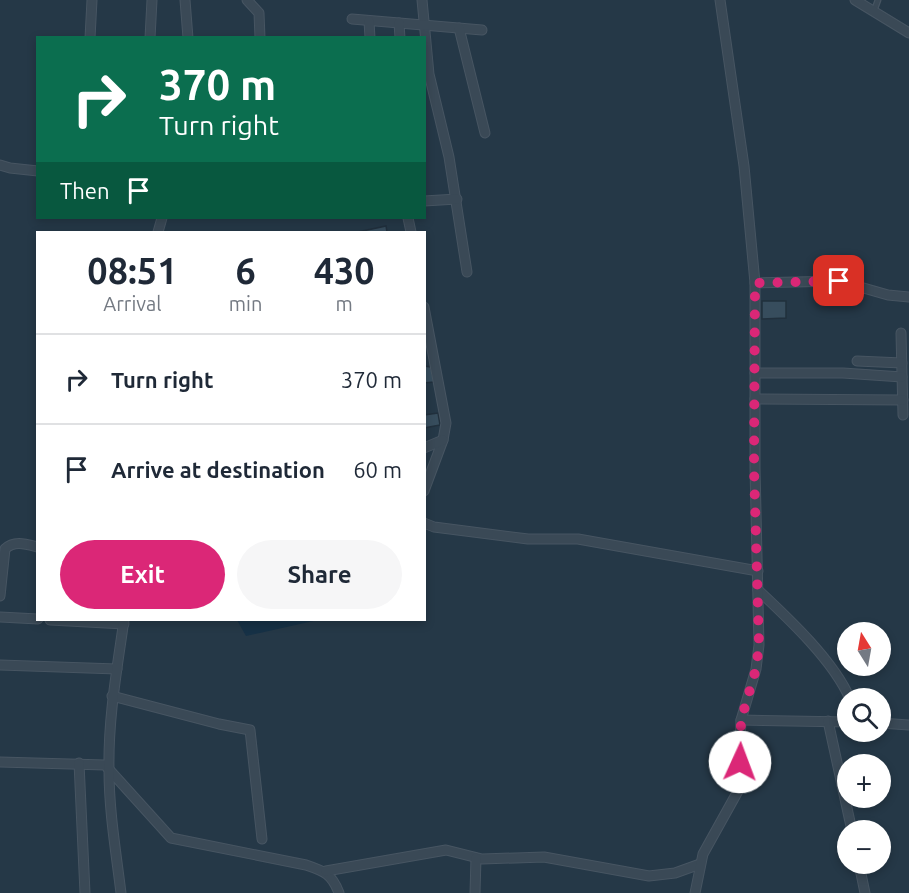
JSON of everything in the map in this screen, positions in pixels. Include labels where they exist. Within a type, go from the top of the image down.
[{"type":"street","points":[[90,36],[93,0]]},
{"type":"street","points":[[150,36],[152,0]]},
{"type":"street","points":[[185,0],[188,36]]},
{"type":"street","points":[[247,0],[259,13],[260,36]]},
{"type":"street","points":[[422,0],[425,36]]},
{"type":"street","points":[[695,893],[700,864],[708,844],[738,791],[741,720],[756,669],[758,571],[755,283],[744,166],[720,0]]},
{"type":"street","points":[[855,0],[909,33]]},
{"type":"street","points":[[352,19],[482,30]]},
{"type":"street","points":[[369,21],[370,36]]},
{"type":"street","points":[[399,23],[400,36]]},
{"type":"street","points":[[459,28],[484,133]]},
{"type":"street","points":[[426,44],[429,74],[457,199],[468,272]]},
{"type":"street","points":[[0,165],[36,171]]},
{"type":"street","points":[[426,201],[457,199]]},
{"type":"street","points":[[755,283],[839,281],[888,295],[909,297]]},
{"type":"street","points":[[426,318],[446,430],[426,486]]},
{"type":"street","points":[[902,333],[903,415]]},
{"type":"street","points":[[857,361],[902,363]]},
{"type":"street","points":[[755,374],[843,373],[902,377]]},
{"type":"street","points":[[755,399],[903,400]]},
{"type":"street","points":[[426,447],[443,440]]},
{"type":"street","points":[[426,524],[434,527],[528,539],[578,539],[758,571]]},
{"type":"street","points":[[0,596],[5,549],[10,544],[36,547]]},
{"type":"street","points":[[758,590],[834,671],[844,688]]},
{"type":"street","points":[[0,617],[36,619]]},
{"type":"street","points":[[87,621],[124,622],[112,696],[109,768],[110,801],[121,893]]},
{"type":"street","points":[[0,666],[117,669]]},
{"type":"street","points":[[112,696],[250,730],[262,839]]},
{"type":"street","points":[[741,720],[837,721]]},
{"type":"street","points":[[828,721],[850,820]]},
{"type":"street","points":[[891,724],[909,725]]},
{"type":"street","points":[[0,762],[100,764],[109,768],[171,838],[295,861],[326,871],[339,893]]},
{"type":"street","points":[[79,763],[85,893]]},
{"type":"street","points":[[326,871],[446,850],[476,858],[544,857],[649,876],[675,873],[700,864]]},
{"type":"street","points":[[475,893],[476,858]]},
{"type":"street","points":[[861,874],[865,893]]},
{"type":"lane","points":[[874,11],[878,0]]},
{"type":"water","points":[[238,621],[314,621],[246,636]]},
{"type":"building","points":[[386,226],[387,231],[363,231]]},
{"type":"building","points":[[762,301],[786,301],[786,318],[762,319]]},
{"type":"building","points":[[426,366],[431,367],[434,382],[426,383]]},
{"type":"building","points":[[438,413],[440,425],[426,428],[426,415]]},
{"type":"route","points":[[740,762],[741,720],[756,669],[759,645],[754,468],[755,283],[839,281]]}]
